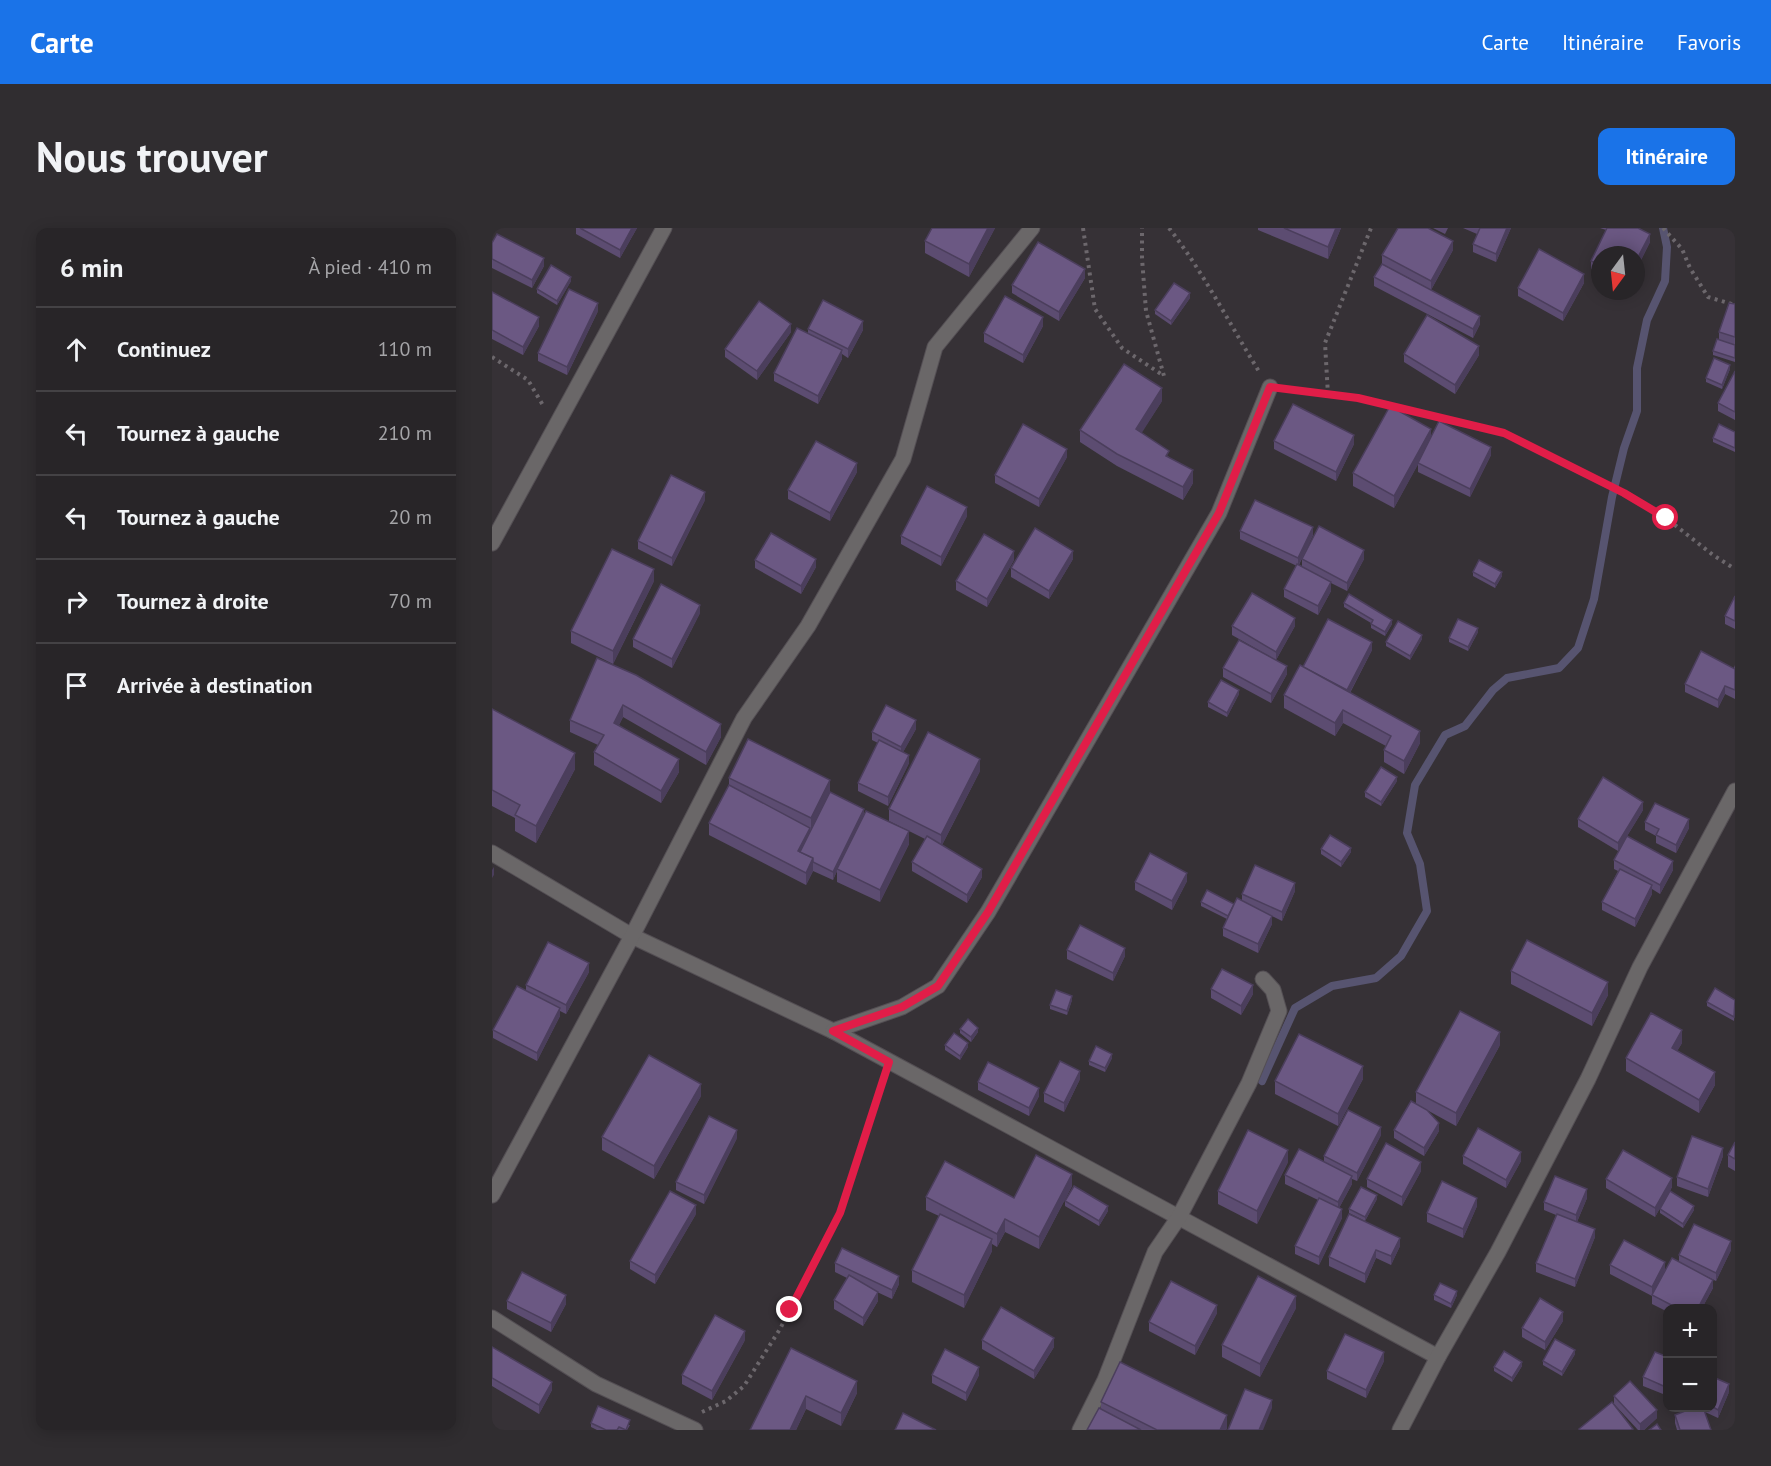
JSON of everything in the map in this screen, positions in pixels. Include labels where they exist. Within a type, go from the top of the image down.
[{"type":"street","points":[[492,543],[664,228]]},
{"type":"street","points":[[492,1195],[632,936],[744,718],[808,626],[903,459],[934,346],[1032,228]]},
{"type":"street","points":[[833,1031],[902,1007],[938,986],[982,921],[1219,513],[1270,387]]},
{"type":"street","points":[[1400,1430],[1438,1357],[1498,1252],[1588,1079],[1640,967],[1735,791]]},
{"type":"street","points":[[492,853],[632,936],[833,1031],[1438,1357]]},
{"type":"street","points":[[1080,1430],[1105,1380],[1155,1252],[1179,1217],[1250,1083],[1279,1011],[1273,990],[1263,979]]},
{"type":"street","points":[[492,1318],[596,1384],[695,1430]]},
{"type":"path","points":[[1083,228],[1095,309],[1122,348],[1164,376],[1146,311],[1142,228]]},
{"type":"path","points":[[1169,228],[1191,257],[1229,324],[1270,387],[1358,398],[1504,433],[1624,493],[1666,518],[1713,555],[1735,569]]},
{"type":"path","points":[[1328,395],[1325,343],[1371,228]]},
{"type":"path","points":[[1663,228],[1682,249],[1690,268],[1708,297],[1735,305]]},
{"type":"path","points":[[492,357],[528,380],[556,426]]},
{"type":"path","points":[[669,1418],[698,1415],[735,1394],[744,1386],[780,1329],[840,1213],[889,1062]]},
{"type":"building","points":[[580,228],[632,228],[620,250]]},
{"type":"building","points":[[932,228],[988,228],[969,264],[925,241]]},
{"type":"building","points":[[1284,228],[1336,228],[1328,247]]},
{"type":"building","points":[[1398,228],[1428,228],[1453,241],[1431,281],[1382,255]]},
{"type":"building","points":[[1480,228],[1507,228],[1496,254],[1473,244]]},
{"type":"building","points":[[1607,228],[1638,228],[1650,234],[1644,246],[1598,246]]},
{"type":"building","points":[[497,234],[544,258],[532,280],[492,259],[492,243]]},
{"type":"building","points":[[1038,242],[1085,269],[1059,312],[1012,285]]},
{"type":"building","points":[[1539,249],[1584,274],[1563,313],[1518,288]]},
{"type":"building","points":[[1382,264],[1480,316],[1473,329],[1374,277]]},
{"type":"building","points":[[551,265],[571,277],[557,301],[537,289]]},
{"type":"building","points":[[1174,283],[1190,293],[1171,321],[1155,310]]},
{"type":"building","points":[[569,289],[598,303],[567,367],[538,353]]},
{"type":"building","points":[[492,292],[539,317],[523,347],[492,330]]},
{"type":"building","points":[[1005,296],[1043,317],[1023,355],[984,333]]},
{"type":"building","points":[[823,300],[863,321],[848,349],[808,329]]},
{"type":"building","points":[[759,301],[791,324],[757,371],[725,349]]},
{"type":"building","points":[[1729,303],[1735,304],[1735,337],[1719,332]]},
{"type":"building","points":[[1427,315],[1479,346],[1455,385],[1404,354]]},
{"type":"building","points":[[797,328],[842,350],[818,396],[774,373]]},
{"type":"building","points":[[1717,339],[1735,345],[1735,358],[1713,351]]},
{"type":"building","points":[[1714,358],[1730,365],[1722,385],[1706,378]]},
{"type":"building","points":[[1124,364],[1162,388],[1136,429],[1169,451],[1166,456],[1193,470],[1183,487],[1117,454],[1080,430]]},
{"type":"building","points":[[1735,371],[1735,412],[1718,403]]},
{"type":"building","points":[[1293,404],[1354,435],[1336,472],[1274,441]]},
{"type":"building","points":[[1390,406],[1431,429],[1394,496],[1353,473]]},
{"type":"building","points":[[1439,421],[1491,447],[1470,489],[1418,463]]},
{"type":"building","points":[[1023,424],[1067,449],[1039,499],[995,475]]},
{"type":"building","points":[[1719,424],[1735,432],[1735,448],[1713,438]]},
{"type":"building","points":[[816,441],[857,463],[830,513],[788,490]]},
{"type":"building","points":[[671,475],[705,492],[672,558],[638,541]]},
{"type":"building","points":[[927,486],[967,507],[941,557],[901,536]]},
{"type":"building","points":[[1255,500],[1313,527],[1298,558],[1240,531]]},
{"type":"building","points":[[1319,526],[1364,550],[1347,583],[1302,559]]},
{"type":"building","points":[[1035,528],[1073,551],[1049,591],[1011,568]]},
{"type":"building","points":[[771,533],[816,559],[801,586],[755,560]]},
{"type":"building","points":[[984,534],[1014,551],[987,599],[956,581]]},
{"type":"building","points":[[612,549],[654,569],[613,651],[571,631]]},
{"type":"building","points":[[1479,560],[1502,572],[1495,584],[1473,572]]},
{"type":"building","points":[[1297,564],[1331,582],[1318,606],[1284,589]]},
{"type":"building","points":[[661,584],[700,605],[672,659],[633,639]]},
{"type":"building","points":[[1252,593],[1295,618],[1276,652],[1232,626]]},
{"type":"building","points":[[1349,594],[1392,620],[1385,632],[1371,624],[1373,620],[1344,603]]},
{"type":"building","points":[[1735,596],[1735,621],[1725,616]]},
{"type":"building","points":[[1328,619],[1372,642],[1347,690],[1303,667]]},
{"type":"building","points":[[1458,619],[1478,628],[1468,647],[1449,638]]},
{"type":"building","points":[[1398,621],[1422,635],[1410,656],[1386,642]]},
{"type":"building","points":[[1239,640],[1287,666],[1271,694],[1223,668]]},
{"type":"building","points":[[1701,651],[1735,669],[1735,690],[1725,686],[1718,700],[1685,684]]},
{"type":"building","points":[[597,658],[636,675],[721,724],[706,752],[623,705],[614,723],[679,759],[661,791],[594,752],[604,735],[570,720]]},
{"type":"building","points":[[1300,665],[1420,731],[1404,761],[1384,750],[1391,736],[1343,710],[1335,723],[1284,695]]},
{"type":"building","points":[[1221,680],[1239,690],[1227,713],[1208,702]]},
{"type":"building","points":[[886,705],[916,720],[901,747],[872,732]]},
{"type":"building","points":[[492,709],[575,753],[536,826],[515,815],[520,805],[492,790]]},
{"type":"building","points":[[928,732],[980,759],[941,835],[889,809]]},
{"type":"building","points":[[748,739],[830,780],[811,818],[729,778]]},
{"type":"building","points":[[879,740],[909,755],[888,797],[858,783]]},
{"type":"building","points":[[1381,767],[1397,777],[1381,802],[1365,792]]},
{"type":"building","points":[[1603,777],[1643,802],[1618,843],[1578,819]]},
{"type":"building","points":[[729,785],[810,828],[798,851],[813,858],[806,873],[709,823]]},
{"type":"building","points":[[830,792],[864,809],[833,872],[813,862],[813,858],[800,852]]},
{"type":"building","points":[[1655,803],[1689,819],[1676,845],[1656,835],[1659,829],[1645,822]]},
{"type":"building","points":[[866,811],[909,831],[880,890],[837,869]]},
{"type":"building","points":[[1330,835],[1351,848],[1341,862],[1321,849]]},
{"type":"building","points":[[927,836],[982,869],[967,895],[912,862]]},
{"type":"building","points":[[1627,836],[1673,861],[1660,885],[1614,860]]},
{"type":"building","points":[[1150,853],[1187,873],[1172,901],[1135,882]]},
{"type":"building","points":[[1255,865],[1295,883],[1282,912],[1242,894]]},
{"type":"building","points":[[1620,869],[1652,885],[1635,919],[1602,902]]},
{"type":"building","points":[[1207,890],[1234,904],[1228,916],[1201,902]]},
{"type":"building","points":[[1237,898],[1272,916],[1258,944],[1223,928]]},
{"type":"building","points":[[1080,925],[1125,948],[1113,973],[1067,950]]},
{"type":"building","points":[[1527,940],[1608,982],[1592,1013],[1511,971]]},
{"type":"building","points":[[548,942],[589,963],[566,1005],[526,985]]},
{"type":"building","points":[[1222,969],[1253,985],[1241,1006],[1211,989]]},
{"type":"building","points":[[517,986],[560,1008],[537,1053],[493,1030]]},
{"type":"building","points":[[1715,988],[1735,1000],[1734,1017],[1707,1002]]},
{"type":"building","points":[[1056,990],[1072,996],[1067,1011],[1050,1005]]},
{"type":"building","points":[[1460,1011],[1500,1032],[1456,1113],[1416,1092]]},
{"type":"building","points":[[1651,1013],[1682,1030],[1672,1048],[1715,1072],[1699,1100],[1626,1058]]},
{"type":"building","points":[[968,1019],[978,1028],[971,1037],[960,1029]]},
{"type":"building","points":[[954,1033],[968,1043],[960,1056],[945,1045]]},
{"type":"building","points":[[1299,1034],[1363,1066],[1338,1114],[1275,1081]]},
{"type":"building","points":[[1096,1046],[1112,1054],[1105,1068],[1089,1061]]},
{"type":"building","points":[[649,1055],[701,1084],[654,1166],[602,1137]]},
{"type":"building","points":[[1060,1061],[1080,1071],[1064,1103],[1044,1093]]},
{"type":"building","points":[[988,1062],[1039,1088],[1029,1108],[978,1082]]},
{"type":"building","points":[[1411,1101],[1427,1110],[1439,1123],[1424,1148],[1394,1130]]},
{"type":"building","points":[[1348,1110],[1381,1127],[1357,1173],[1324,1156]]},
{"type":"building","points":[[709,1116],[737,1130],[704,1195],[676,1182]]},
{"type":"building","points":[[1478,1128],[1521,1152],[1506,1180],[1463,1156]]},
{"type":"building","points":[[1248,1130],[1288,1150],[1257,1211],[1218,1191]]},
{"type":"building","points":[[1692,1136],[1723,1148],[1708,1189],[1677,1177]]},
{"type":"building","points":[[1735,1142],[1735,1159],[1728,1155]]},
{"type":"building","points":[[1386,1143],[1421,1162],[1402,1197],[1367,1179]]},
{"type":"building","points":[[1299,1149],[1352,1176],[1338,1202],[1285,1175]]},
{"type":"building","points":[[1623,1150],[1672,1178],[1655,1208],[1606,1179]]},
{"type":"building","points":[[1036,1155],[1072,1174],[1039,1237],[1005,1219],[997,1234],[926,1197],[945,1161],[1014,1198]]},
{"type":"building","points":[[1555,1176],[1587,1189],[1576,1215],[1544,1202]]},
{"type":"building","points":[[1442,1181],[1477,1198],[1463,1229],[1427,1213]]},
{"type":"building","points":[[1074,1186],[1108,1206],[1099,1221],[1065,1201]]},
{"type":"building","points":[[1361,1187],[1377,1195],[1365,1217],[1349,1209]]},
{"type":"building","points":[[670,1191],[696,1205],[655,1275],[630,1261]]},
{"type":"building","points":[[1670,1191],[1694,1206],[1683,1224],[1660,1209]]},
{"type":"building","points":[[1319,1198],[1342,1209],[1319,1257],[1295,1246]]},
{"type":"building","points":[[940,1214],[992,1239],[964,1295],[912,1270]]},
{"type":"building","points":[[1349,1214],[1400,1238],[1391,1256],[1376,1250],[1365,1274],[1329,1257]]},
{"type":"building","points":[[1557,1214],[1595,1229],[1575,1279],[1536,1263]]},
{"type":"building","points":[[1694,1224],[1731,1241],[1716,1273],[1679,1255]]},
{"type":"building","points":[[1624,1240],[1665,1262],[1652,1287],[1610,1265]]},
{"type":"building","points":[[842,1248],[899,1276],[892,1290],[835,1263]]},
{"type":"building","points":[[1672,1258],[1713,1280],[1700,1304],[1669,1304],[1652,1295]]},
{"type":"building","points":[[522,1272],[566,1295],[551,1323],[507,1301]]},
{"type":"building","points":[[849,1275],[878,1292],[863,1318],[834,1300]]},
{"type":"building","points":[[1258,1276],[1296,1296],[1260,1364],[1222,1345]]},
{"type":"building","points":[[1171,1281],[1217,1305],[1195,1346],[1149,1322]]},
{"type":"building","points":[[1440,1283],[1457,1291],[1451,1304],[1434,1295]]},
{"type":"building","points":[[1540,1298],[1563,1312],[1545,1342],[1522,1328]]},
{"type":"building","points":[[1001,1307],[1054,1338],[1034,1371],[982,1340]]},
{"type":"building","points":[[715,1315],[745,1331],[712,1391],[682,1375]]},
{"type":"building","points":[[1345,1334],[1384,1352],[1366,1390],[1327,1371]]},
{"type":"building","points":[[1555,1339],[1575,1350],[1562,1372],[1543,1361]]},
{"type":"building","points":[[492,1347],[552,1382],[539,1405],[492,1378]]},
{"type":"building","points":[[791,1348],[857,1381],[841,1413],[806,1396],[790,1430],[750,1430]]},
{"type":"building","points":[[945,1349],[979,1367],[966,1393],[932,1375]]},
{"type":"building","points":[[1504,1351],[1522,1362],[1512,1378],[1494,1367]]},
{"type":"building","points":[[1655,1352],[1663,1355],[1663,1386],[1643,1377]]},
{"type":"building","points":[[1120,1362],[1227,1415],[1220,1430],[1157,1430],[1101,1402]]},
{"type":"building","points":[[1717,1379],[1729,1384],[1717,1409]]},
{"type":"building","points":[[1630,1381],[1657,1410],[1640,1424],[1614,1396]]},
{"type":"building","points":[[1245,1389],[1272,1400],[1259,1430],[1228,1430]]},
{"type":"building","points":[[1612,1402],[1633,1429],[1579,1429]]},
{"type":"building","points":[[598,1406],[630,1420],[626,1430],[619,1427],[617,1430],[606,1430],[591,1423]]},
{"type":"building","points":[[1099,1408],[1141,1430],[1087,1430]]},
{"type":"building","points":[[1682,1412],[1705,1412],[1711,1430],[1680,1430],[1675,1415]]},
{"type":"building","points":[[903,1413],[936,1430],[895,1430]]},
{"type":"building","points":[[1657,1424],[1661,1430],[1649,1430]]},
{"type":"waterway","points":[[1262,1081],[1295,1008],[1332,986],[1376,978],[1401,956],[1427,911],[1420,864],[1407,833],[1415,785],[1445,735],[1465,726],[1493,690],[1507,678],[1559,668],[1578,648],[1594,599],[1612,497],[1624,448],[1637,411],[1637,368],[1647,320],[1665,281],[1667,247],[1663,228]]},
{"type":"route","points":[[790,1310],[840,1213],[889,1062],[833,1031],[902,1007],[938,986],[988,912],[1219,513],[1270,387],[1358,398],[1504,433],[1624,493],[1666,518]]}]
